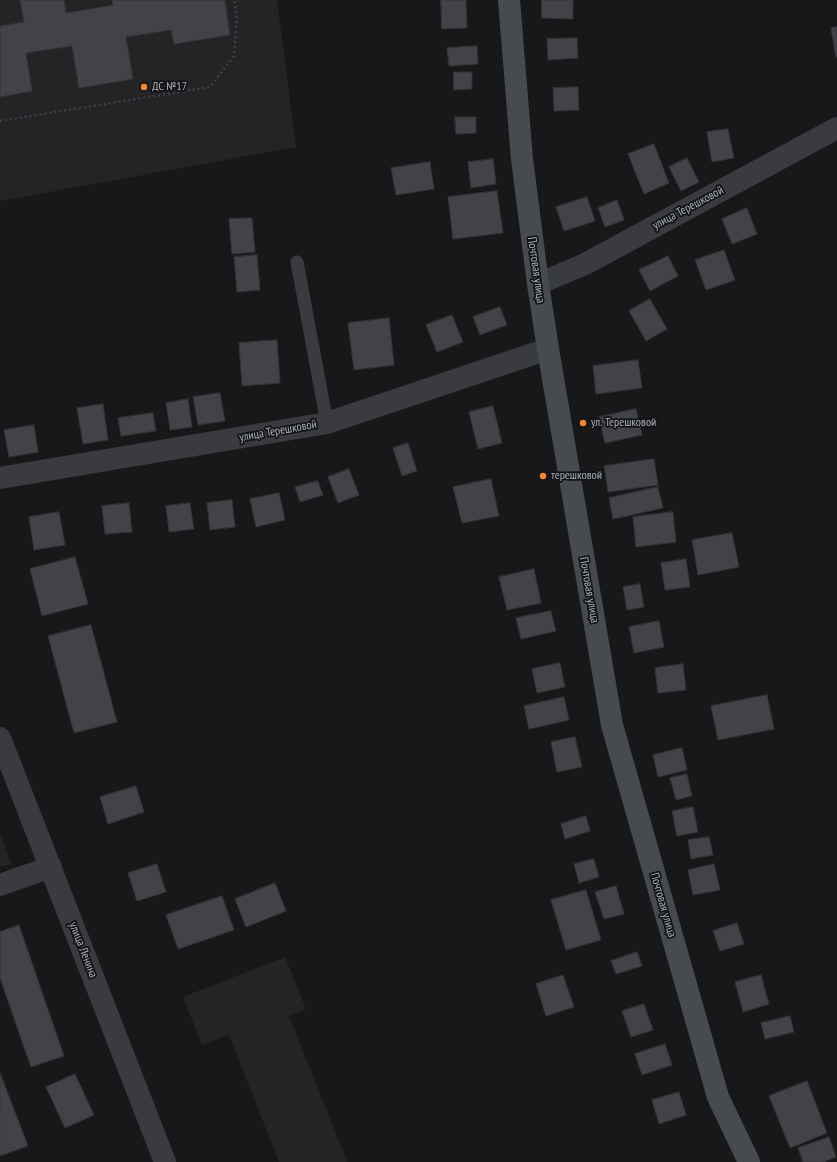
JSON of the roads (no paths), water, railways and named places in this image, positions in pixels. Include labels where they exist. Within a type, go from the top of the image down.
[{"type":"main road","name":"Почтовая улица","points":[[509,0],[522,159],[538,284],[612,725],[718,1097],[749,1162]]},
{"type":"street","name":"улица Терешковой","points":[[538,284],[585,264],[837,128]]},
{"type":"street","name":"улица Терешковой","points":[[0,478],[327,423],[548,349]]},
{"type":"street","name":"улица Ленина","points":[[0,738],[165,1162]]},
{"type":"street","points":[[0,885],[51,867]]},
{"type":"lane","points":[[297,262],[327,423]]},
{"type":"place","name":"ДС №17","points":[[144,87]]},
{"type":"place","name":"ул. Терешковой","points":[[583,423]]},
{"type":"place","name":"терешковой","points":[[543,476]]}]
